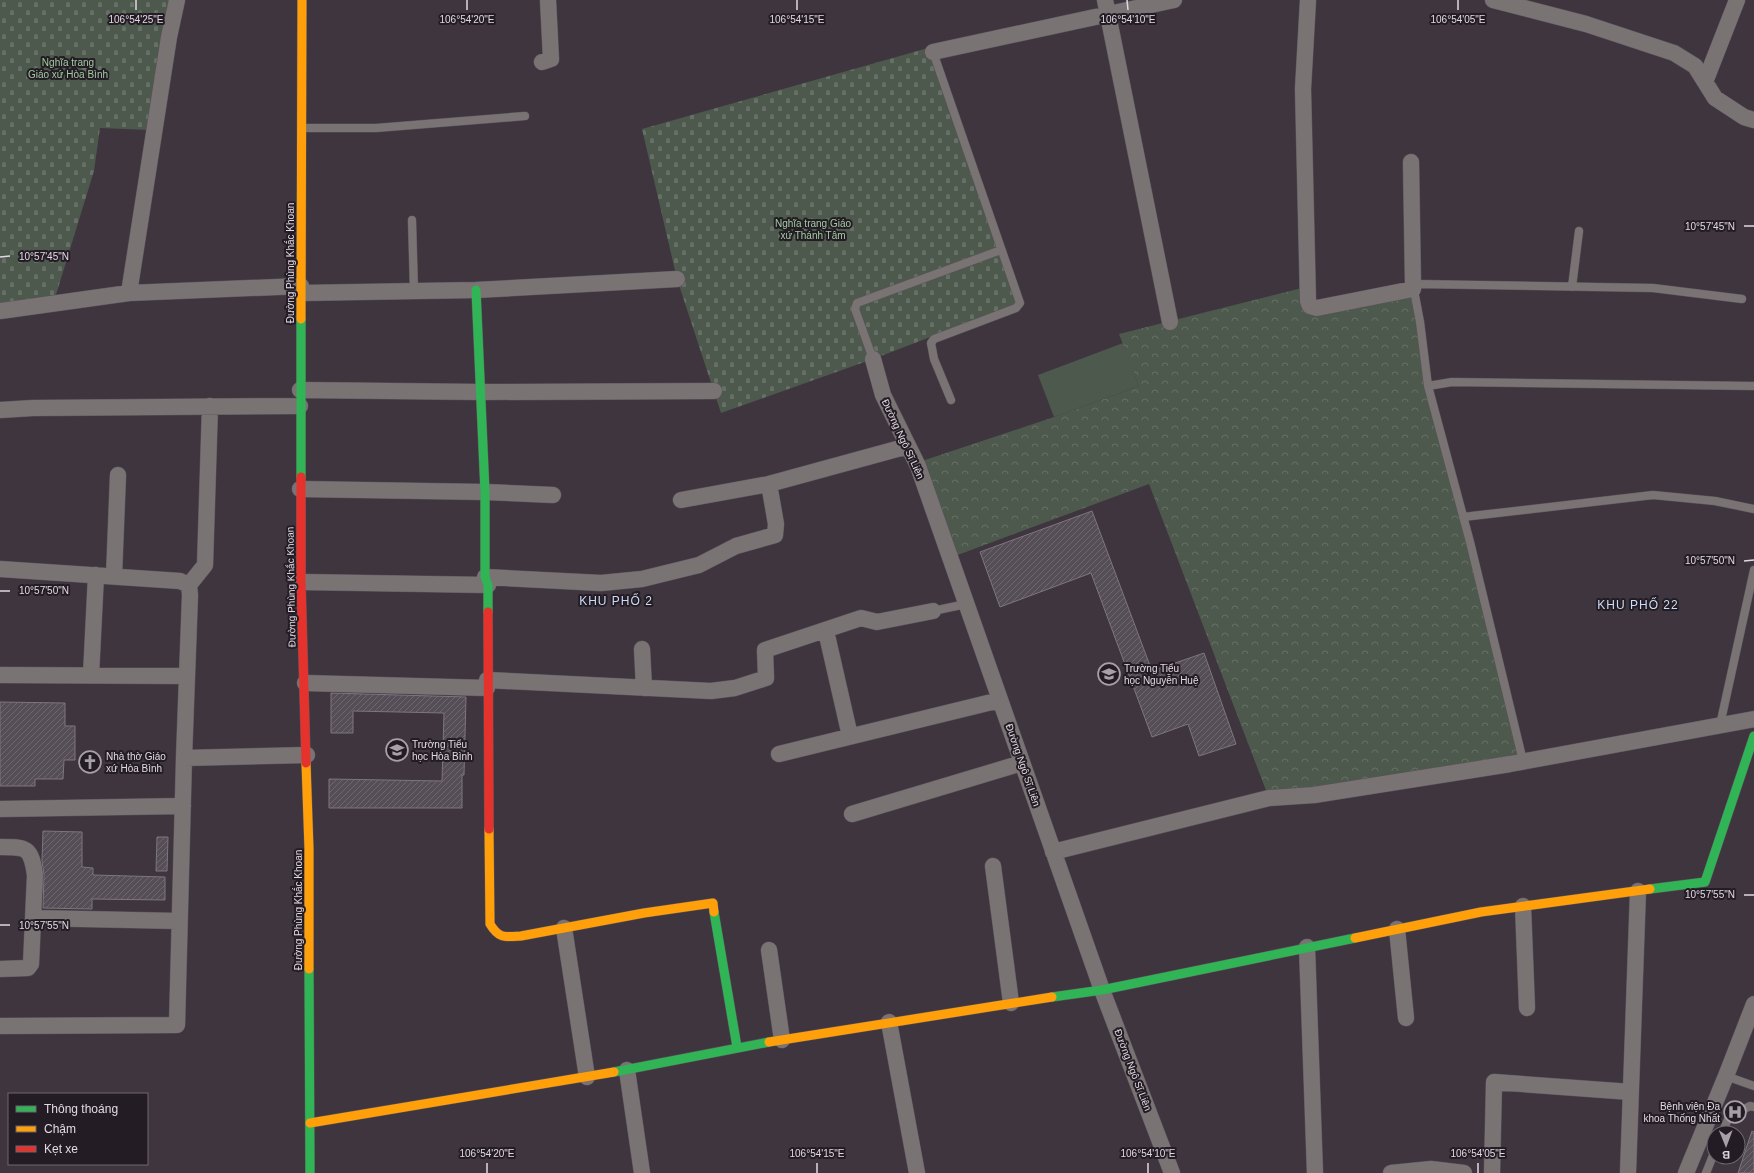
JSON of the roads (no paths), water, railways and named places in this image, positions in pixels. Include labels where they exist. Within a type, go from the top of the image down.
[{"type":"street","points":[[129,293],[169,37],[177,0]]},
{"type":"street","name":"Đường Phùng Khắc Khoan","points":[[302,0],[300,489],[301,582],[309,849],[310,1173]]},
{"type":"street","points":[[542,62],[551,59],[548,0]]},
{"type":"street","points":[[933,52],[1106,8],[1174,0]]},
{"type":"street","points":[[1308,0],[1303,89],[1308,300],[1310,306],[1317,308],[1413,287],[1411,162]]},
{"type":"street","points":[[1493,0],[1586,24],[1674,53],[1695,66],[1715,98],[1744,117],[1754,120]]},
{"type":"street","points":[[1705,82],[1737,0]]},
{"type":"street","points":[[1106,8],[1170,322]]},
{"type":"street","points":[[0,311],[129,293],[301,289],[414,291],[476,290],[677,279]]},
{"type":"street","points":[[476,290],[485,492],[487,581],[490,924],[495,933],[505,937],[521,936],[644,913],[713,903],[737,1047]]},
{"type":"street","name":"Đường Ngô Sĩ Liên","points":[[873,359],[883,395],[918,466],[1102,990],[1172,1173]]},
{"type":"street","points":[[300,390],[481,392],[714,391]]},
{"type":"street","points":[[0,1026],[177,1025],[190,595],[189,585],[205,565],[210,406]]},
{"type":"street","points":[[0,410],[33,408],[300,406]]},
{"type":"street","points":[[682,500],[769,484],[908,446]]},
{"type":"street","points":[[114,576],[118,475]]},
{"type":"street","points":[[301,582],[487,581],[601,584],[642,579],[699,565],[736,546],[775,535],[776,524],[769,484]]},
{"type":"street","points":[[300,489],[485,492],[553,495]]},
{"type":"street","points":[[0,569],[180,581],[189,585]]},
{"type":"street","points":[[91,675],[96,575]]},
{"type":"street","points":[[305,683],[487,684],[711,691],[735,688],[766,678],[765,650],[826,631],[861,618],[877,622],[933,611]]},
{"type":"street","points":[[826,631],[850,736]]},
{"type":"street","points":[[642,649],[644,688]]},
{"type":"street","points":[[0,675],[187,676]]},
{"type":"street","points":[[779,754],[1000,700]]},
{"type":"street","points":[[1053,852],[1269,798],[1314,795],[1523,761],[1754,719]]},
{"type":"street","points":[[310,1124],[627,1070],[737,1047],[889,1022],[1102,990],[1481,912],[1705,882],[1754,736]]},
{"type":"street","points":[[184,758],[306,755]]},
{"type":"street","points":[[852,814],[1022,763]]},
{"type":"street","points":[[0,809],[183,806]]},
{"type":"street","points":[[0,847],[21,847],[26,849],[33,863],[36,875],[31,964],[28,968],[0,969]]},
{"type":"street","points":[[993,866],[1011,1003]]},
{"type":"street","points":[[1628,1173],[1638,891]]},
{"type":"street","points":[[1523,906],[1528,1008]]},
{"type":"street","points":[[34,918],[180,921]]},
{"type":"street","points":[[564,928],[587,1077]]},
{"type":"street","points":[[1397,929],[1406,1018]]},
{"type":"street","points":[[1307,947],[1315,1173]]},
{"type":"street","points":[[769,950],[782,1040]]},
{"type":"street","points":[[1686,1173],[1754,1004]]},
{"type":"street","points":[[889,1022],[917,1173]]},
{"type":"street","points":[[627,1070],[642,1173]]},
{"type":"street","points":[[1492,1173],[1494,1082],[1631,1092]]},
{"type":"street","points":[[1391,1173],[1431,1169],[1464,1173]]},
{"type":"lane","points":[[933,52],[1001,250],[1020,299],[1019,305],[1016,308],[934,339],[931,343],[934,359],[951,400]]},
{"type":"lane","points":[[302,128],[376,128],[525,116]]},
{"type":"lane","points":[[412,220],[414,291]]},
{"type":"lane","points":[[1572,287],[1579,231]]},
{"type":"lane","points":[[873,359],[855,309],[857,303],[1001,250]]},
{"type":"lane","points":[[1523,761],[1463,517],[1428,386],[1420,322],[1413,287],[1416,284],[1653,288],[1742,299]]},
{"type":"lane","points":[[1428,386],[1452,382],[1754,386]]},
{"type":"lane","points":[[1463,517],[1653,495],[1715,501],[1754,509]]},
{"type":"lane","points":[[1720,725],[1754,570]]},
{"type":"lane","points":[[933,611],[966,604]]},
{"type":"lane","points":[[1726,1076],[1754,1086]]},
{"type":"lane","points":[[1725,1125],[1729,1116],[1750,1106],[1754,1107]]},
{"type":"place","name":"Trường Tiểu học Nguyễn Huệ","points":[[1109,674]]},
{"type":"place","name":"Trường Tiểu học Hòa Bình","points":[[397,750]]},
{"type":"place","name":"Nhà thờ Giáo xứ Hòa Bình","points":[[90,762]]},
{"type":"place","name":"Bệnh viện Đa khoa Thống Nhất","points":[[1735,1112]]},
{"type":"district","name":"KHU PHỐ 2","points":[[616,601]]},
{"type":"district","name":"KHU PHỐ 22","points":[[1638,605]]},
{"type":"park label","name":"Nghĩa trang Giáo xứ Hòa Bình","points":[[68,68]]},
{"type":"park label","name":"Nghĩa trang Giáo xứ Thánh Tâm","points":[[813,228]]}]
